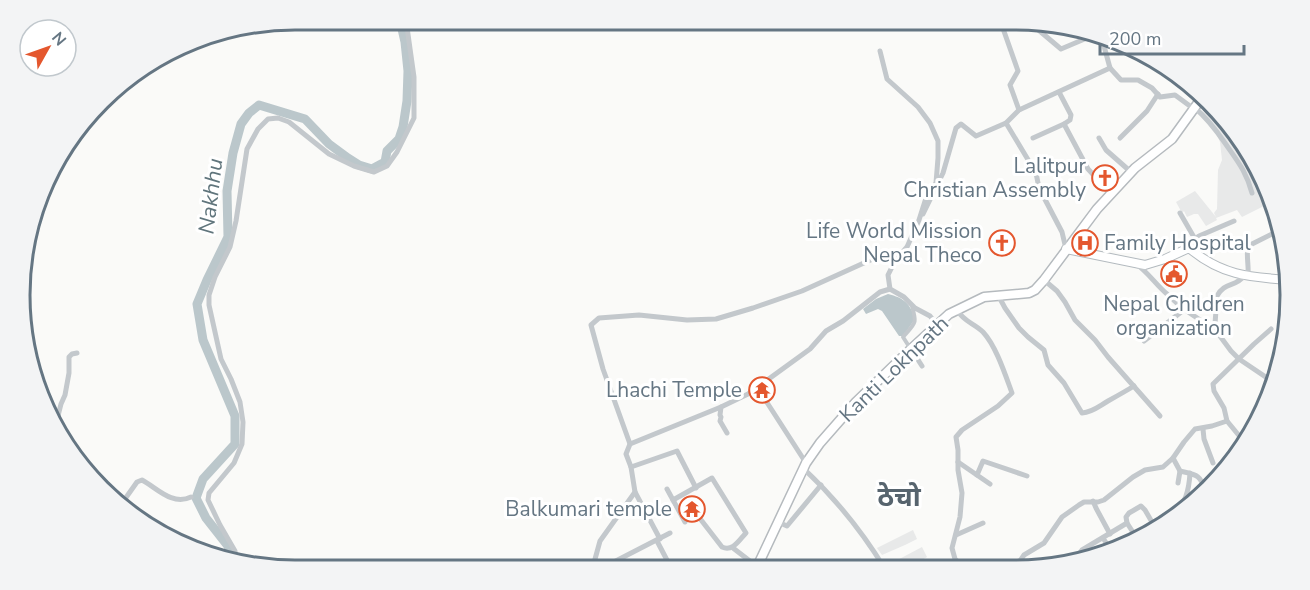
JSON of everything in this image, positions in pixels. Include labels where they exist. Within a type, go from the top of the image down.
[{"type":"main road","name":"Kanti Lokhpath","points":[[761,560],[804,465],[820,442],[856,402],[910,349],[949,315],[984,297],[1029,293],[1035,290],[1097,209],[1131,172],[1172,139],[1197,103]]},
{"type":"main road","points":[[1066,249],[1145,265],[1189,248],[1198,256],[1232,273],[1279,279]]},
{"type":"street","points":[[235,553],[208,500],[209,493],[234,463],[242,444],[243,422],[240,402],[221,358],[209,305],[209,295],[215,277],[230,248],[247,149],[258,129],[268,119],[278,118],[289,122],[329,154],[354,166],[374,172],[387,166],[397,152],[414,118],[414,77],[407,30]]},
{"type":"street","points":[[1004,30],[1018,71],[1010,85],[1019,110]]},
{"type":"street","points":[[1041,31],[1062,49],[1084,39]]},
{"type":"street","points":[[1103,45],[1110,68],[1121,81],[1138,80],[1152,88],[1160,97],[1175,95],[1194,108],[1212,125],[1239,161],[1248,178],[1252,193]]},
{"type":"street","points":[[880,51],[887,79],[918,107],[930,123],[938,141],[939,158],[936,183],[926,198],[920,220]]},
{"type":"street","points":[[890,289],[888,275],[895,261],[907,247],[944,173],[956,128],[961,124],[976,136],[1006,123],[1019,110],[1110,68]]},
{"type":"street","points":[[1033,138],[1070,120],[1071,115],[1059,92]]},
{"type":"street","points":[[1120,138],[1147,111],[1158,94]]},
{"type":"street","points":[[1006,123],[1036,173],[1039,188],[1062,232],[1066,249]]},
{"type":"street","points":[[1064,124],[1088,169],[1111,194]]},
{"type":"street","points":[[1099,138],[1106,150],[1131,172]]},
{"type":"street","points":[[1180,213],[1195,239]]},
{"type":"street","points":[[1189,248],[1195,239],[1234,220]]},
{"type":"street","points":[[1214,328],[1219,291],[1246,276],[1249,267],[1248,246],[1273,234]]},
{"type":"street","points":[[667,560],[634,492],[631,467],[626,454],[630,444],[603,369],[591,326],[599,318],[639,315],[687,321],[716,319],[802,291],[886,253],[895,261]]},
{"type":"street","points":[[1132,262],[1142,268],[1165,293],[1214,328],[1239,359],[1267,378]]},
{"type":"street","points":[[1044,280],[1057,291],[1075,320],[1160,416]]},
{"type":"street","points":[[630,444],[748,394],[810,349],[826,331],[843,321],[880,292],[890,289],[904,297],[915,308],[930,316],[937,325]]},
{"type":"street","points":[[998,295],[1022,332],[1044,350],[1048,365],[1064,383],[1082,413],[1097,409],[1134,386]]},
{"type":"street","points":[[911,304],[916,319],[903,337],[922,366]]},
{"type":"street","points":[[1144,341],[1185,309]]},
{"type":"street","points":[[956,560],[952,548],[960,517],[962,493],[956,437],[1012,393],[987,337],[978,327],[961,317],[957,310]]},
{"type":"street","points":[[1239,436],[1227,421],[1213,384],[1270,329]]},
{"type":"street","points":[[58,414],[65,395],[69,357],[77,353]]},
{"type":"street","points":[[757,387],[804,465],[839,505],[880,560]]},
{"type":"street","points":[[721,407],[720,421],[727,433]]},
{"type":"street","points":[[1021,560],[1024,555],[1044,543],[1062,517],[1084,502],[1104,500],[1133,477],[1149,469],[1163,467],[1173,459],[1195,429],[1203,429],[1227,421]]},
{"type":"street","points":[[1203,429],[1213,464]]},
{"type":"street","points":[[631,467],[676,451],[696,488]]},
{"type":"street","points":[[1173,459],[1180,471],[1178,483]]},
{"type":"street","points":[[977,475],[983,461],[1027,476]]},
{"type":"street","points":[[958,462],[990,484]]},
{"type":"street","points":[[1180,471],[1196,474],[1202,482]]},
{"type":"street","points":[[1186,497],[1190,473]]},
{"type":"street","points":[[673,500],[712,478],[746,533],[731,548]]},
{"type":"street","points":[[125,498],[137,482],[142,480],[171,498],[185,500],[191,497]]},
{"type":"street","points":[[778,522],[787,526],[821,485]]},
{"type":"street","points":[[667,489],[685,522]]},
{"type":"street","points":[[595,560],[600,541],[634,492]]},
{"type":"street","points":[[1093,501],[1110,534]]},
{"type":"street","points":[[1133,532],[1126,517],[1141,506],[1151,522]]},
{"type":"street","points":[[698,516],[722,547],[731,548],[747,560]]},
{"type":"street","points":[[956,535],[983,523]]},
{"type":"street","points":[[1081,552],[1128,523]]},
{"type":"street","points":[[618,560],[670,533]]},
{"type":"street","points":[[1103,538],[1107,544]]},
{"type":"shaded area","points":[[1202,109],[1214,120],[1235,148],[1253,178],[1264,206],[1242,217],[1237,210],[1216,218],[1217,220],[1206,226],[1198,214],[1187,217],[1184,211],[1182,213],[1176,202],[1195,191],[1216,217],[1214,213],[1217,209],[1218,170],[1222,160],[1220,142]]},
{"type":"shaded area","points":[[888,294],[906,302],[913,313],[915,319],[903,336],[899,336],[882,311],[878,309],[866,314],[863,309],[876,299]]},
{"type":"shaded area","points":[[913,530],[917,539],[905,545],[882,555],[877,548]]},
{"type":"shaded area","points":[[922,547],[927,557],[922,560],[897,560]]},
{"type":"waterway","name":"Nakhhu","points":[[229,552],[228,546],[206,518],[196,498],[203,479],[235,444],[235,416],[203,340],[197,304],[228,237],[227,191],[233,153],[241,124],[259,105],[305,119],[329,144],[359,165],[372,169],[385,162],[387,151],[399,139],[407,101],[408,71],[402,30]]},
{"type":"place","name":"Lalitpur Christian Assembly","points":[[1105,178]]},
{"type":"place","name":"Life World Mission Nepal Theco","points":[[1002,243]]},
{"type":"place","name":"Family Hospital","points":[[1085,243]]},
{"type":"place","name":"Nepal Children organization","points":[[1174,274]]},
{"type":"place","name":"Lhachi Temple","points":[[762,390]]},
{"type":"place","name":"Balkumari temple","points":[[692,509]]},
{"type":"district","name":"ठेचो","points":[[899,497]]}]
